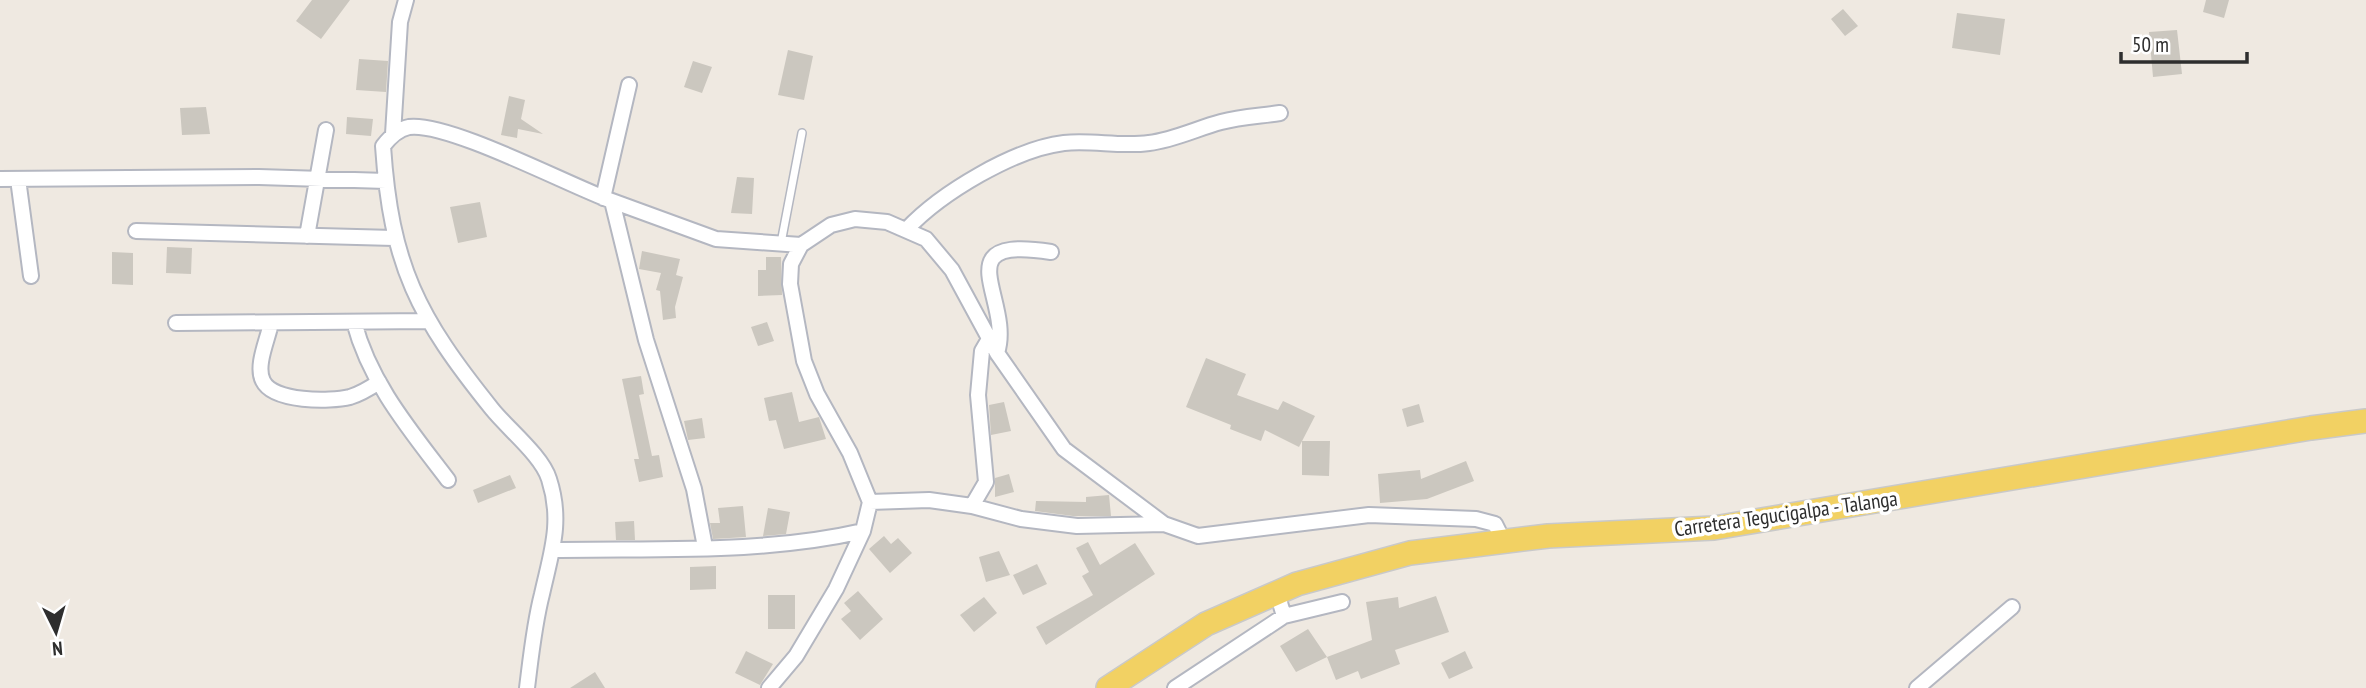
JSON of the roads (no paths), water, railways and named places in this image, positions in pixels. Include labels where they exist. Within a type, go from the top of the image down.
[{"type":"main road","name":"Carretera Tegucigalpa - Talanga","points":[[1108,688],[1206,624],[1297,584],[1410,553],[1503,540],[1714,528],[2366,421]]},
{"type":"street","points":[[393,134],[400,22],[407,0]]},
{"type":"street","points":[[629,85],[608,199],[646,340],[694,489],[705,547]]},
{"type":"street","points":[[907,229],[926,209],[947,196],[1018,157],[1048,146],[1067,143],[1121,147],[1153,143],[1224,121],[1280,113]]},
{"type":"street","points":[[527,688],[542,592],[555,551],[555,511],[549,478],[541,463],[511,432],[462,372],[418,303],[394,237],[383,146],[393,134],[408,127],[437,131],[504,154],[608,199],[716,239],[801,245]]},
{"type":"street","points":[[307,236],[326,130]]},
{"type":"street","points":[[0,179],[259,177],[318,181],[386,181]]},
{"type":"street","points":[[18,179],[31,276]]},
{"type":"street","points":[[769,688],[788,667],[815,625],[863,531],[870,502],[850,453],[817,394],[804,360],[790,284],[791,264],[801,245],[831,225],[855,219],[887,222],[926,239],[940,253],[997,353],[1069,455],[1121,490],[1164,524],[1198,536],[1369,515],[1438,516],[1476,519],[1494,524],[1503,540]]},
{"type":"street","points":[[136,231],[394,237]]},
{"type":"street","points":[[997,353],[1000,332],[990,266],[995,254],[1008,248],[1051,252]]},
{"type":"street","points":[[176,323],[429,321]]},
{"type":"street","points":[[354,322],[363,356],[399,415],[448,480]]},
{"type":"street","points":[[271,323],[261,366],[262,381],[273,392],[330,400],[352,396],[379,382]]},
{"type":"street","points":[[972,506],[986,482],[978,395],[982,351],[989,339]]},
{"type":"street","points":[[870,502],[905,498],[972,506],[1021,519],[1077,526],[1164,524]]},
{"type":"street","points":[[555,551],[820,541],[863,531]]},
{"type":"street","points":[[1277,593],[1284,616]]},
{"type":"street","points":[[1175,688],[1284,616],[1342,602]]},
{"type":"street","points":[[1917,688],[2012,607]]},
{"type":"lane","points":[[781,244],[802,134]]}]
